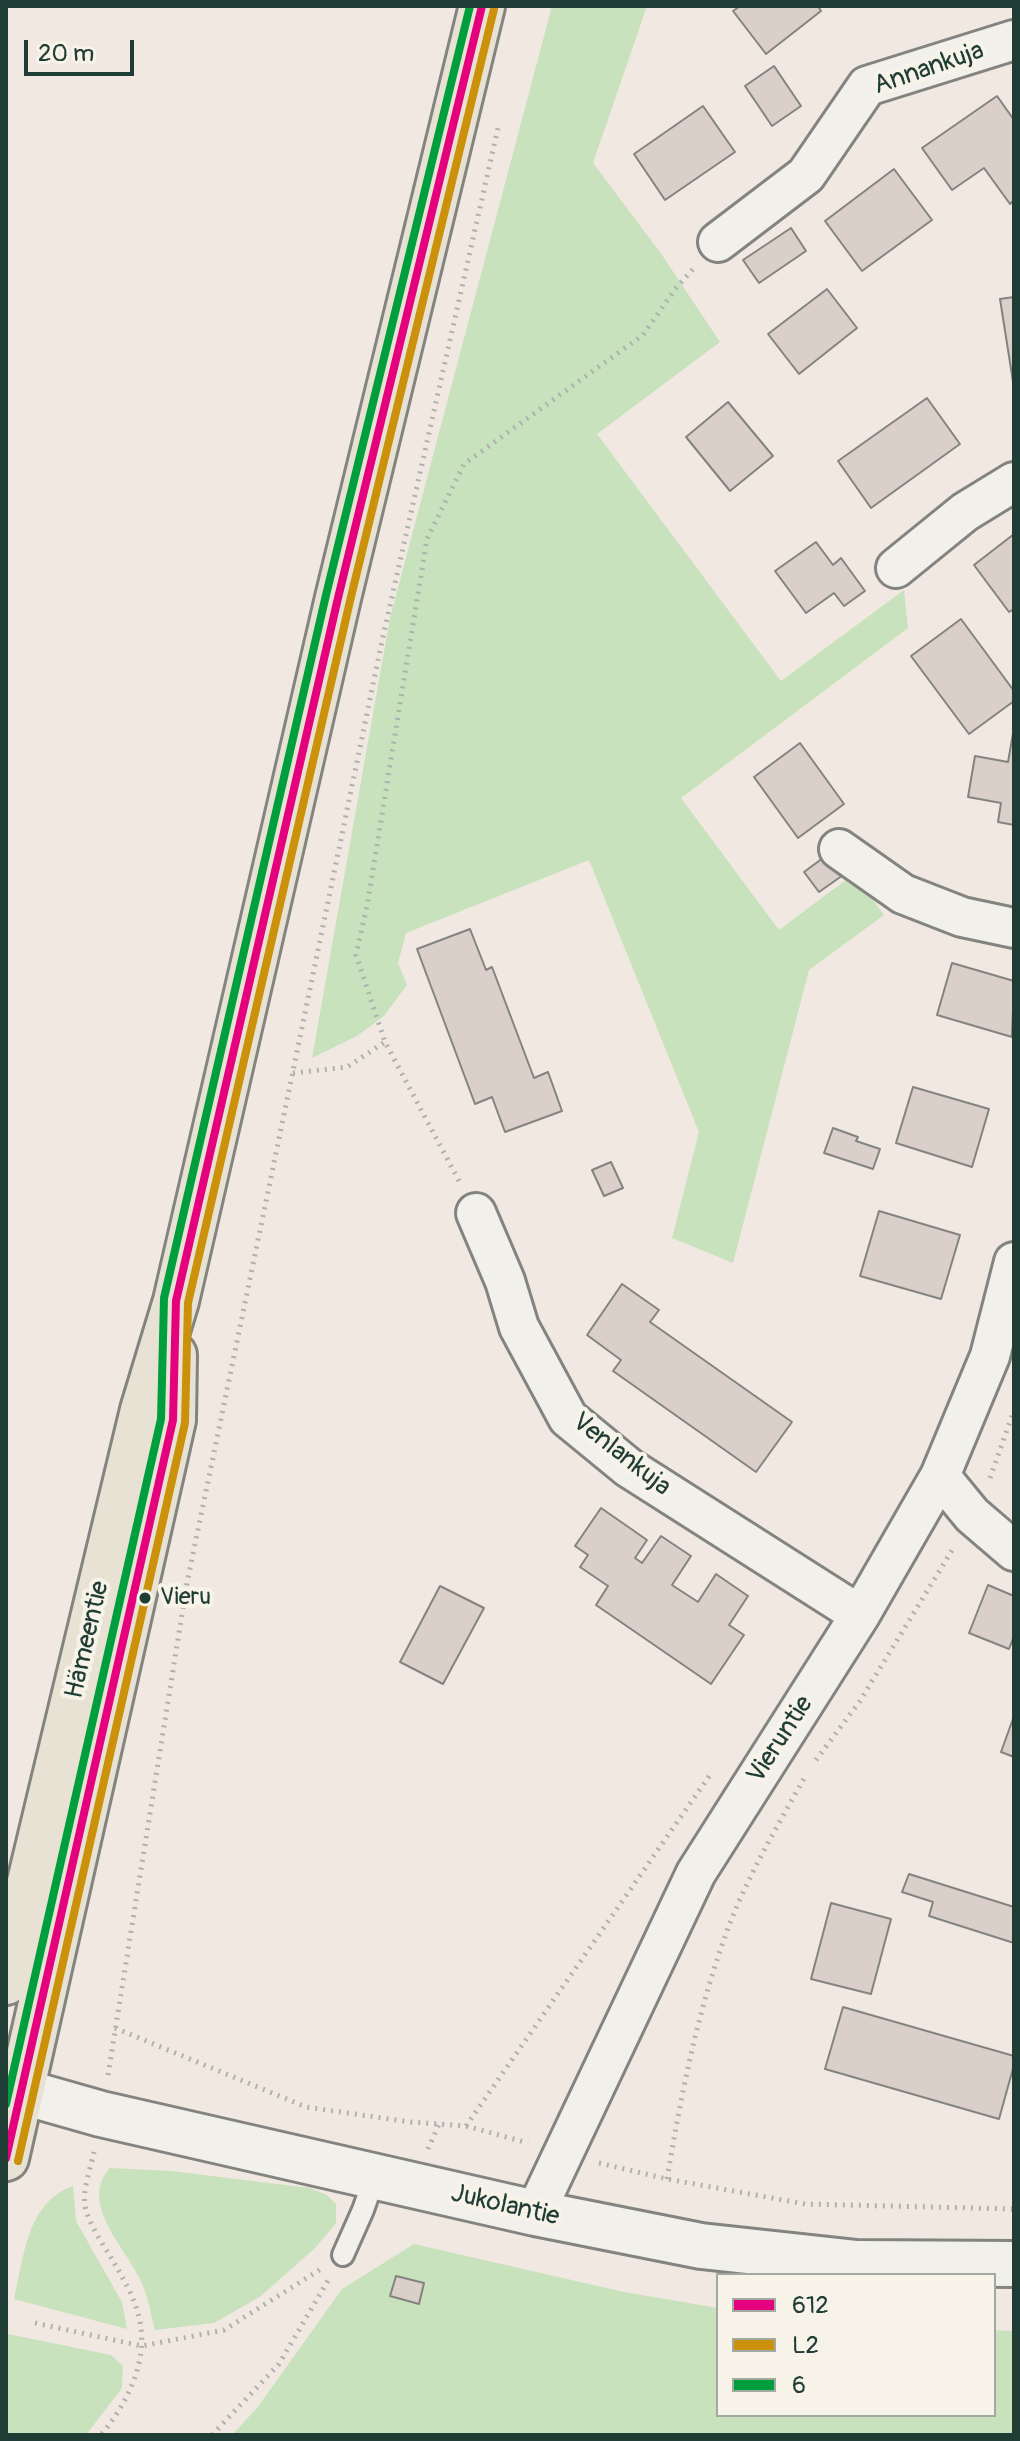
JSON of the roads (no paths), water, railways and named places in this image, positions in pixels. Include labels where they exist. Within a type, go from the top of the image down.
[{"type":"highway","name":"Hämeentie","points":[[6,1982],[143,1410],[176,1301],[335,613],[482,6]]},
{"type":"highway","name":"Hämeentie","points":[[6,2158],[14,2089],[173,1420],[176,1301]]},
{"type":"street","name":"Annankuja","points":[[718,242],[806,175],[867,86],[1014,40]]},
{"type":"street","points":[[896,568],[965,512],[1014,482]]},
{"type":"street","points":[[839,849],[903,894],[962,917],[1014,928]]},
{"type":"street","name":"Venlankuja","points":[[476,1213],[505,1281],[519,1327],[568,1418],[629,1468],[860,1615]]},
{"type":"street","name":"Vieruntie","points":[[535,2213],[696,1873],[860,1615],[940,1476],[990,1356],[1014,1262]]},
{"type":"street","points":[[940,1476],[972,1515],[1014,1551]]},
{"type":"street","name":"Jukolantie","points":[[14,2089],[101,2114],[535,2213],[701,2246],[857,2263],[1014,2264]]},
{"type":"lane","points":[[343,2255],[375,2176]]},
{"type":"place","name":"Vieru","points":[[145,1598]]}]
